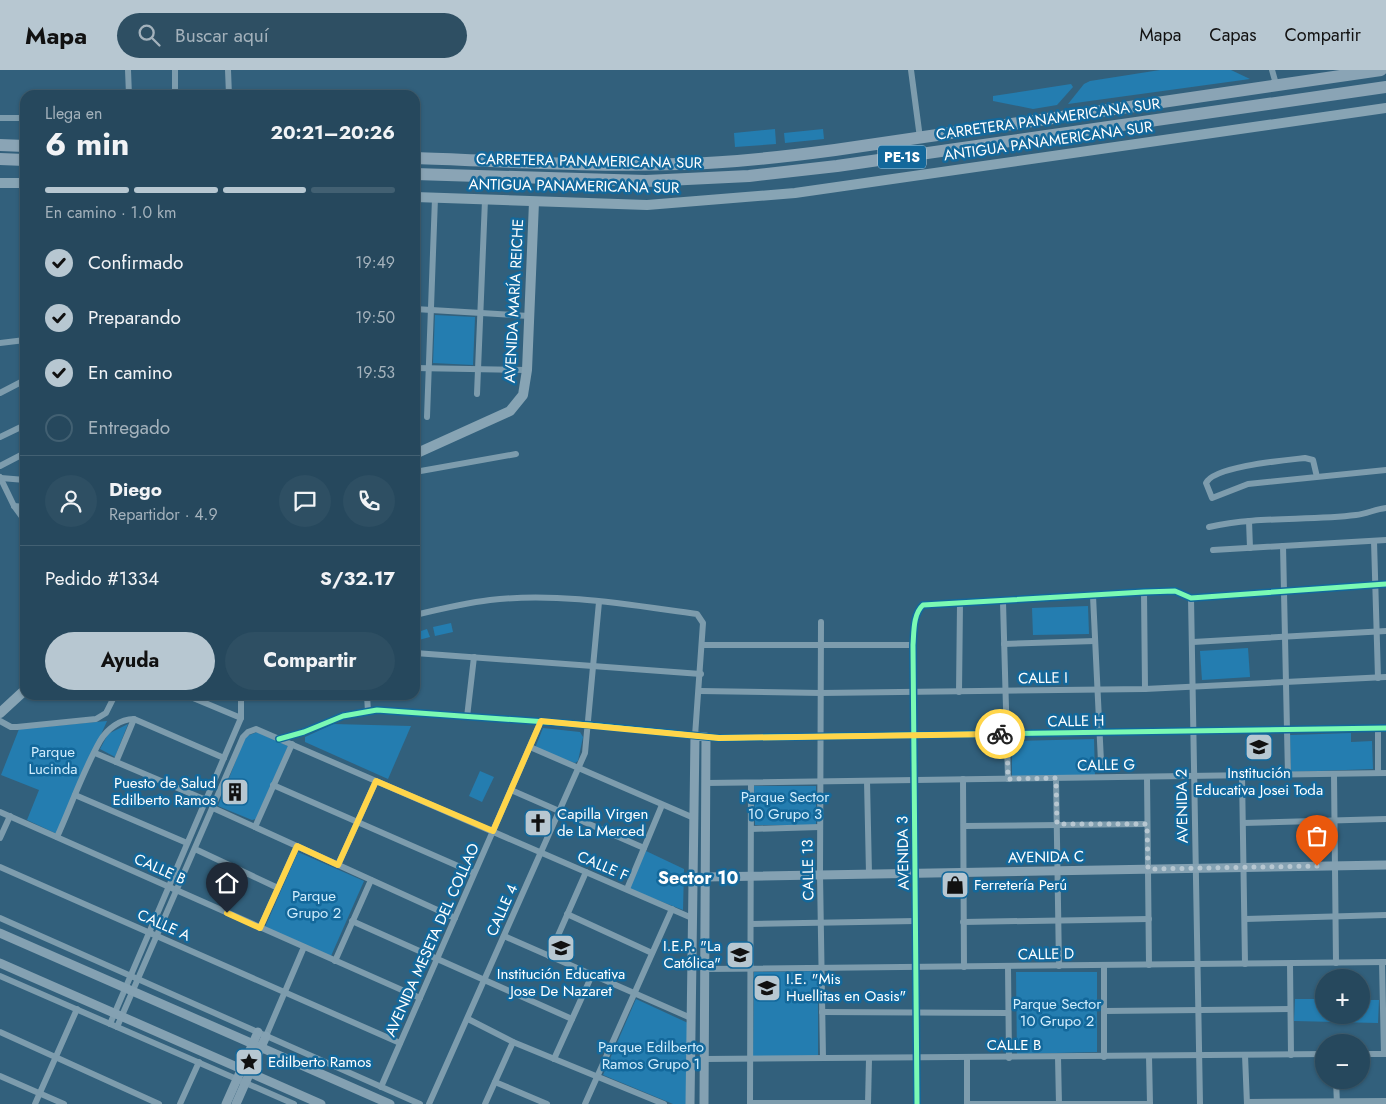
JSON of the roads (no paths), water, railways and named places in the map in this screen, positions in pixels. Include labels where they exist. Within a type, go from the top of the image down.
[{"type":"highway","name":"CARRETERA PANAMERICANA SUR","points":[[420,158],[611,165],[681,164],[787,156],[1381,70]]},
{"type":"highway","name":"CARRETERA PANAMERICANA SUR","points":[[420,174],[628,181],[749,176],[837,166],[1386,87]]},
{"type":"highway","points":[[0,145],[20,146]]},
{"type":"highway","points":[[0,159],[20,160]]},
{"type":"main road","name":"ANTIGUA PANAMERICANA SUR","points":[[420,197],[647,205],[795,193],[1386,108]]},
{"type":"main road","points":[[0,183],[20,183]]},
{"type":"main road","name":"AVENIDA MARÍA REICHE","points":[[420,452],[510,411],[523,395],[526,370],[534,202]]},
{"type":"main road","points":[[0,713],[20,695]]},
{"type":"street","points":[[128,70],[129,90]]},
{"type":"street","points":[[175,70],[175,90]]},
{"type":"street","points":[[228,70],[229,90]]},
{"type":"street","points":[[911,70],[920,138]]},
{"type":"street","points":[[1272,70],[1276,84]]},
{"type":"street","points":[[0,118],[20,118]]},
{"type":"street","points":[[427,417],[435,198]]},
{"type":"street","points":[[477,394],[484,200]]},
{"type":"street","points":[[420,310],[529,316]]},
{"type":"street","points":[[0,343],[20,341]]},
{"type":"street","points":[[420,368],[526,370]]},
{"type":"street","points":[[0,393],[20,383]]},
{"type":"street","points":[[0,437],[20,427]]},
{"type":"street","points":[[420,471],[516,454]]},
{"type":"street","points":[[0,466],[20,456]]},
{"type":"street","points":[[1316,477],[1313,460],[1305,458],[1251,464],[1213,476],[1206,482],[1212,498],[1248,484],[1386,470]]},
{"type":"street","points":[[0,478],[20,480]]},
{"type":"street","points":[[0,478],[20,514]]},
{"type":"street","points":[[14,506],[20,507]]},
{"type":"street","points":[[1210,527],[1237,521],[1357,515],[1386,508]]},
{"type":"street","points":[[1249,521],[1250,548]]},
{"type":"street","points":[[1213,550],[1386,540]]},
{"type":"street","points":[[1374,541],[1378,678]]},
{"type":"street","points":[[1283,546],[1288,775]]},
{"type":"street","points":[[959,692],[960,604],[1175,591],[1191,598],[1386,584]]},
{"type":"street","points":[[1144,592],[1144,689]]},
{"type":"street","points":[[1093,596],[1101,762]]},
{"type":"street","name":"AVENIDA 2","points":[[1191,598],[1200,1104]]},
{"type":"street","points":[[420,614],[492,600],[566,599],[697,614],[702,618],[700,691],[695,736],[690,1104]]},
{"type":"street","name":"CALLE 4","points":[[429,1104],[579,768],[588,742],[599,602]]},
{"type":"street","points":[[1003,602],[1008,779]]},
{"type":"street","name":"AVENIDA 3","points":[[917,1104],[913,645],[917,614],[923,605],[960,604]]},
{"type":"street","name":"CALLE 13","points":[[821,622],[820,875],[823,1058]]},
{"type":"street","points":[[1193,642],[1386,631]]},
{"type":"street","points":[[1004,644],[1095,641]]},
{"type":"street","points":[[702,645],[913,645]]},
{"type":"street","points":[[420,653],[701,674]]},
{"type":"street","points":[[467,717],[474,657]]},
{"type":"street","name":"CALLE I","points":[[700,691],[821,693],[1005,692],[1144,689],[1193,685],[1386,678]]},
{"type":"street","points":[[0,721],[11,727],[17,727],[96,719],[106,713],[112,700]]},
{"type":"street","points":[[198,700],[242,718]]},
{"type":"street","points":[[129,990],[130,976],[242,718],[241,700]]},
{"type":"street","points":[[367,700],[368,712]]},
{"type":"street","points":[[279,739],[304,732],[344,716],[377,710],[541,721],[706,737],[704,1104]]},
{"type":"street","points":[[57,838],[100,740],[115,725],[127,719],[134,719],[224,758]]},
{"type":"street","points":[[116,762],[134,719]]},
{"type":"street","name":"AVENIDA MESETA DEL COLLAO","points":[[381,1087],[541,721]]},
{"type":"street","points":[[1378,728],[1378,773]]},
{"type":"street","name":"CALLE H","points":[[706,737],[914,736],[1386,728]]},
{"type":"street","name":"CALLE F","points":[[212,808],[244,737],[248,732],[256,729],[692,918]]},
{"type":"street","points":[[254,827],[292,744]]},
{"type":"street","points":[[530,747],[694,818]]},
{"type":"street","points":[[95,753],[206,800]]},
{"type":"street","name":"CALLE G","points":[[706,783],[1386,773]]},
{"type":"street","points":[[1334,774],[1336,963]]},
{"type":"street","points":[[1242,775],[1245,964]]},
{"type":"street","points":[[1147,777],[1149,965]]},
{"type":"street","points":[[1056,778],[1059,966]]},
{"type":"street","points":[[963,779],[964,967]]},
{"type":"street","points":[[338,865],[376,781]]},
{"type":"street","points":[[867,781],[869,874]]},
{"type":"street","points":[[752,782],[750,1104],[868,1103],[869,1059]]},
{"type":"street","points":[[274,785],[474,873]]},
{"type":"street","points":[[511,790],[644,848]]},
{"type":"street","points":[[75,795],[187,843]]},
{"type":"street","points":[[627,890],[662,805]]},
{"type":"street","points":[[110,1024],[118,1015],[129,990],[138,980],[212,808],[455,918]]},
{"type":"street","name":"CALLE B","points":[[0,812],[420,998]]},
{"type":"street","points":[[0,838],[10,816]]},
{"type":"street","points":[[1243,823],[1386,819]]},
{"type":"street","points":[[964,826],[1147,824]]},
{"type":"street","points":[[751,829],[820,828]]},
{"type":"street","points":[[260,928],[297,846]]},
{"type":"street","points":[[194,850],[278,888]]},
{"type":"street","name":"AVENIDA C","points":[[706,878],[1386,865]]},
{"type":"street","name":"CALLE A","points":[[0,867],[400,1043]]},
{"type":"street","points":[[549,956],[586,872]]},
{"type":"street","points":[[335,961],[371,880]]},
{"type":"street","points":[[585,1104],[672,909]]},
{"type":"street","points":[[567,914],[652,952]]},
{"type":"street","points":[[1245,919],[1386,916]]},
{"type":"street","points":[[0,918],[420,1104]]},
{"type":"street","points":[[963,922],[1148,919]]},
{"type":"street","points":[[352,921],[572,1019]]},
{"type":"street","points":[[751,924],[916,921]]},
{"type":"street","points":[[0,933],[390,1104]]},
{"type":"street","points":[[504,936],[691,1018]]},
{"type":"street","points":[[226,1104],[246,1071],[262,1034],[285,992],[304,947]]},
{"type":"street","points":[[1370,1054],[1385,1054],[1384,962]]},
{"type":"street","name":"CALLE D","points":[[706,969],[1384,962]]},
{"type":"street","points":[[0,963],[321,1104]]},
{"type":"street","points":[[1290,964],[1291,1054]]},
{"type":"street","points":[[1104,966],[1104,1056]]},
{"type":"street","points":[[1008,967],[1009,1058]]},
{"type":"street","points":[[554,1059],[592,975]]},
{"type":"street","points":[[0,976],[199,1062],[282,1102],[294,1104]]},
{"type":"street","points":[[34,1104],[77,1009]]},
{"type":"street","points":[[1104,1011],[1290,1009]]},
{"type":"street","points":[[822,1012],[1008,1013]]},
{"type":"street","points":[[118,1015],[118,1027]]},
{"type":"street","points":[[468,1019],[512,1042],[664,1104]]},
{"type":"street","points":[[0,1032],[156,1103]]},
{"type":"street","points":[[485,1104],[512,1042]]},
{"type":"street","name":"CALLE B","points":[[705,1059],[916,1059],[1315,1054]]},
{"type":"street","points":[[1245,1055],[1247,1103],[1336,1103],[1386,1100]]},
{"type":"street","points":[[967,1058],[967,1104],[1150,1104],[1149,1056]]},
{"type":"street","points":[[1058,1057],[1059,1103]]},
{"type":"street","points":[[180,1104],[199,1062]]},
{"type":"street","points":[[0,1076],[64,1104]]},
{"type":"street","points":[[236,1104],[241,1081]]},
{"type":"street","points":[[495,1082],[547,1104]]},
{"type":"street","points":[[1336,1089],[1336,1103]]},
{"type":"place","name":"Institución Educativa Josei Toda","points":[[1259,747]]},
{"type":"place","name":"Puesto de Salud Edilberto Ramos","points":[[235,792]]},
{"type":"place","name":"Capilla Virgen de La Merced","points":[[538,823]]},
{"type":"place","name":"Ferretería Perú","points":[[955,885]]},
{"type":"place","name":"Institución Educativa Jose De Nazaret","points":[[561,948]]},
{"type":"place","name":"I.E.P. \"La Católica\"","points":[[740,955]]},
{"type":"place","name":"I.E. \"Mis Huellitas en Oasis\"","points":[[767,988]]},
{"type":"place","name":"Edilberto Ramos","points":[[249,1062]]},
{"type":"district","name":"Sector 10","points":[[698,878]]},
{"type":"park label","name":"Parque Lucinda","points":[[53,760]]},
{"type":"park label","name":"Parque Sector 10 Grupo 3","points":[[785,806]]},
{"type":"park label","name":"Parque Grupo 2","points":[[314,904]]},
{"type":"park label","name":"Parque Sector 10 Grupo 2","points":[[1057,1012]]},
{"type":"park label","name":"Parque Edilberto Ramos Grupo 1","points":[[651,1056]]}]
